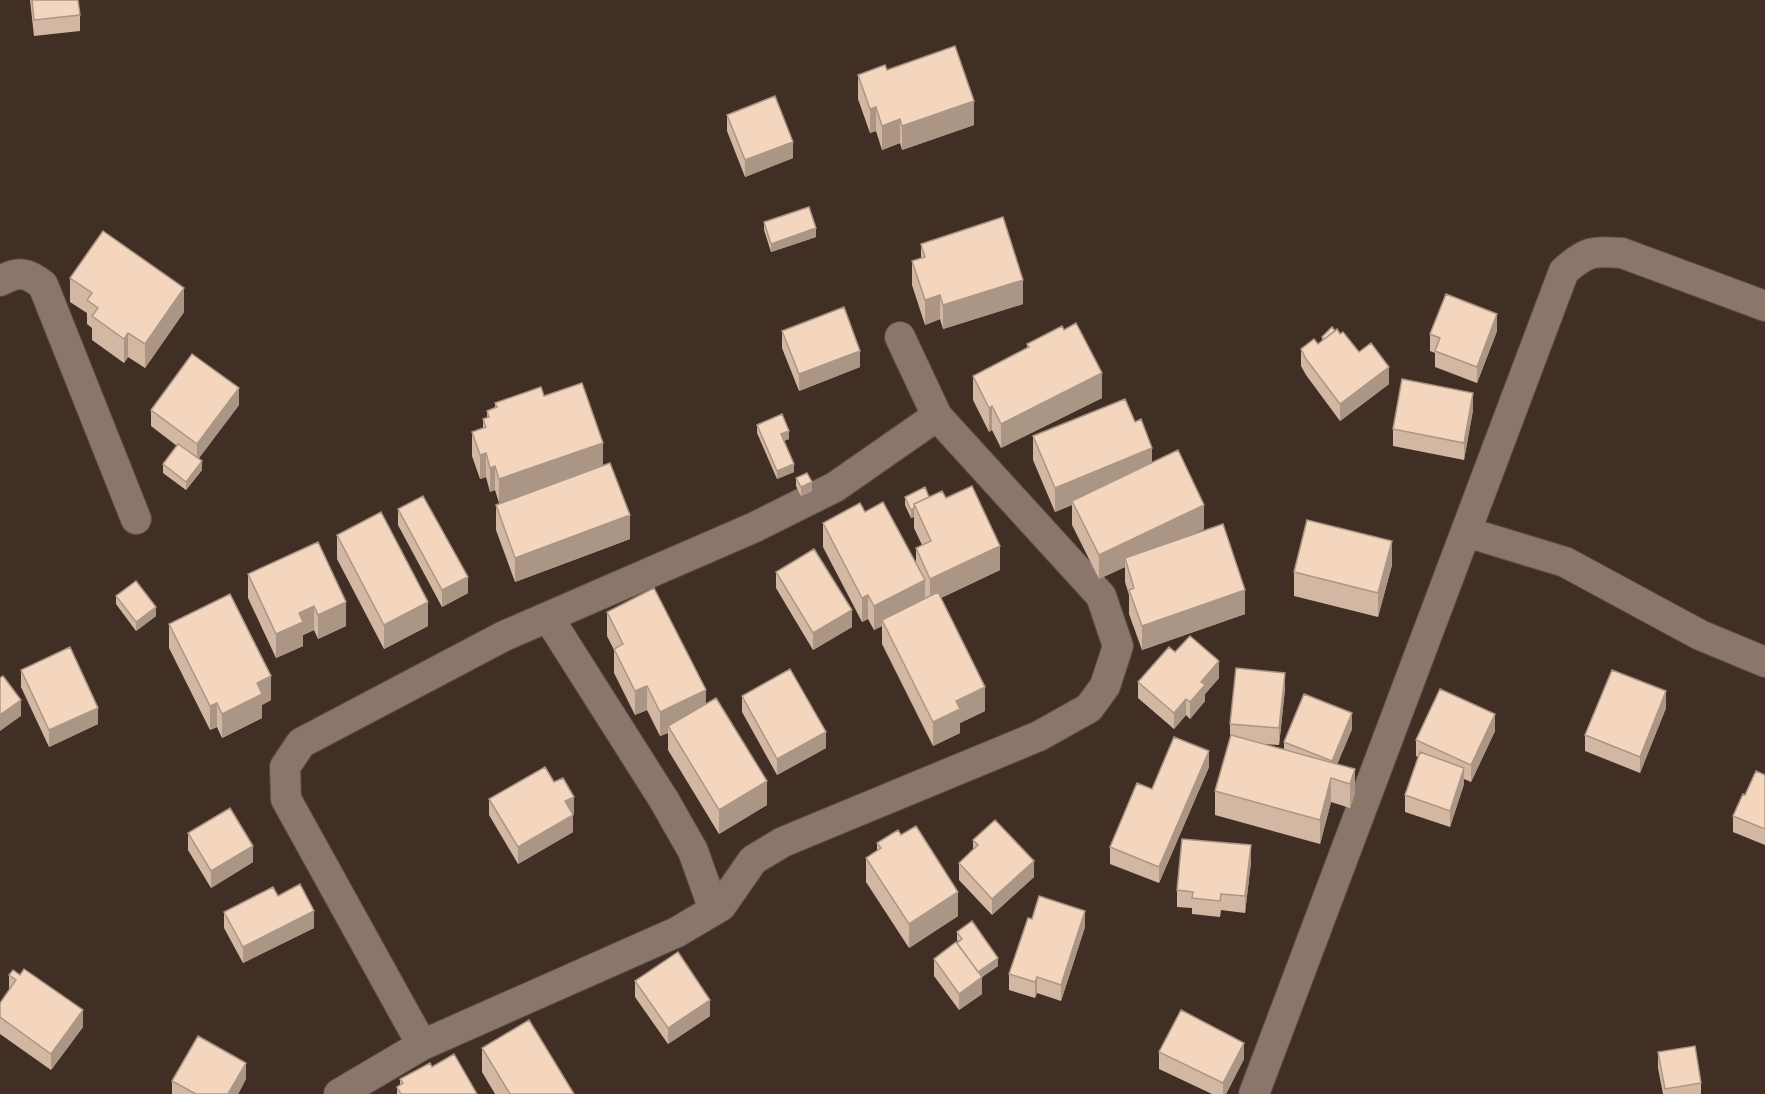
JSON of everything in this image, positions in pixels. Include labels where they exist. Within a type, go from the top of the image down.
[{"type":"street","points":[[1254,1094],[1564,271],[1581,257],[1597,251],[1622,253],[1765,306]]},
{"type":"street","points":[[0,281],[12,274],[31,275],[44,285],[136,519]]},
{"type":"street","points":[[339,1094],[422,1045],[677,932],[721,906],[753,860],[783,842],[1039,736],[1089,708],[1105,686],[1118,646],[1101,596],[937,416],[900,337]]},
{"type":"street","points":[[422,1045],[286,799],[285,767],[301,743],[504,636],[755,526],[834,487],[937,416]]},
{"type":"street","points":[[1466,532],[1565,562],[1700,635],[1765,662]]},
{"type":"street","points":[[548,617],[664,800],[693,851],[714,910]]},
{"type":"building","points":[[32,0],[78,0],[80,15],[34,20]]},
{"type":"building","points":[[955,46],[974,101],[902,126],[900,119],[882,126],[876,107],[870,109],[858,75],[885,65],[887,70]]},
{"type":"building","points":[[775,96],[793,142],[745,160],[727,115]]},
{"type":"building","points":[[809,207],[816,228],[771,244],[764,222]]},
{"type":"building","points":[[1003,217],[1023,280],[943,305],[940,295],[925,300],[912,261],[925,257],[921,244]]},
{"type":"building","points":[[103,231],[184,288],[145,344],[128,333],[124,339],[92,316],[98,308],[87,300],[92,293],[70,278]]},
{"type":"building","points":[[1446,294],[1497,314],[1477,367],[1435,351],[1440,338],[1430,334]]},
{"type":"building","points":[[844,307],[860,351],[799,374],[782,331]]},
{"type":"building","points":[[1076,323],[1102,373],[1001,424],[992,406],[989,408],[973,376],[1029,347],[1027,344],[1062,326],[1064,330]]},
{"type":"building","points":[[1332,327],[1335,331],[1324,339],[1322,337]]},
{"type":"building","points":[[1337,329],[1340,334],[1343,332],[1359,352],[1371,343],[1389,367],[1340,404],[1301,349],[1314,339],[1318,344]]},
{"type":"building","points":[[192,354],[239,388],[197,444],[151,410]]},
{"type":"building","points":[[1402,379],[1473,393],[1464,443],[1393,429]]},
{"type":"building","points":[[582,383],[603,443],[499,479],[495,466],[490,468],[486,453],[480,455],[472,432],[486,427],[483,419],[489,417],[487,411],[497,407],[495,403],[541,387],[544,396]]},
{"type":"building","points":[[1125,399],[1135,422],[1141,419],[1152,448],[1055,488],[1033,436]]},
{"type":"building","points":[[782,414],[789,431],[781,434],[794,464],[777,471],[757,425]]},
{"type":"building","points":[[178,444],[202,461],[186,482],[163,464]]},
{"type":"building","points":[[1178,450],[1204,505],[1099,555],[1072,501]]},
{"type":"building","points":[[610,463],[630,515],[515,558],[496,505]]},
{"type":"building","points":[[807,473],[812,482],[801,487],[796,478]]},
{"type":"building","points":[[972,486],[1000,546],[930,579],[916,548],[931,541],[914,504],[942,491],[946,498]]},
{"type":"building","points":[[925,487],[929,497],[914,504],[911,510],[905,497]]},
{"type":"building","points":[[423,496],[468,577],[442,590],[398,509]]},
{"type":"building","points":[[883,502],[925,580],[874,606],[868,595],[862,598],[823,523],[860,503],[865,512]]},
{"type":"building","points":[[381,512],[428,602],[384,625],[337,535]]},
{"type":"building","points":[[1307,520],[1392,541],[1378,593],[1294,572]]},
{"type":"building","points":[[1223,524],[1245,590],[1142,626],[1129,590],[1134,588],[1125,558]]},
{"type":"building","points":[[318,542],[346,602],[318,615],[314,606],[299,613],[303,622],[276,634],[248,574]]},
{"type":"building","points":[[814,549],[852,610],[813,633],[776,572]]},
{"type":"building","points":[[136,581],[156,607],[136,622],[116,596]]},
{"type":"building","points":[[654,588],[706,690],[660,712],[647,686],[635,691],[614,649],[623,644],[607,612]]},
{"type":"building","points":[[938,592],[985,687],[956,701],[960,709],[933,722],[882,620]]},
{"type":"building","points":[[230,594],[271,676],[257,683],[262,694],[222,714],[217,703],[210,706],[169,624]]},
{"type":"building","points":[[1190,636],[1219,661],[1201,682],[1205,685],[1190,702],[1186,699],[1174,713],[1138,682],[1169,647],[1175,652]]},
{"type":"building","points":[[70,647],[98,708],[49,730],[21,670]]},
{"type":"building","points":[[1236,668],[1285,673],[1279,728],[1230,724]]},
{"type":"building","points":[[790,669],[826,732],[777,759],[742,696]]},
{"type":"building","points":[[1612,670],[1666,691],[1640,757],[1585,735]]},
{"type":"building","points":[[3,676],[21,700],[0,715],[0,678]]},
{"type":"building","points":[[1440,689],[1495,714],[1471,765],[1416,740]]},
{"type":"building","points":[[1304,694],[1352,713],[1332,761],[1284,742]]},
{"type":"building","points":[[716,698],[767,781],[719,810],[668,726]]},
{"type":"building","points":[[1231,735],[1355,769],[1350,784],[1331,778],[1320,820],[1215,791]]},
{"type":"building","points":[[1174,737],[1209,751],[1159,867],[1110,847],[1137,783],[1152,789]]},
{"type":"building","points":[[1420,752],[1464,768],[1450,811],[1405,795]]},
{"type":"building","points":[[545,767],[554,782],[563,778],[574,797],[565,801],[573,815],[518,847],[489,799]]},
{"type":"building","points":[[1756,771],[1765,775],[1765,829],[1733,816]]},
{"type":"building","points":[[230,808],[253,846],[211,871],[188,833]]},
{"type":"building","points":[[995,820],[1034,861],[992,899],[959,863],[978,845],[973,840]]},
{"type":"building","points":[[916,826],[958,892],[909,924],[866,858],[881,848],[877,843],[898,830],[901,835]]},
{"type":"building","points":[[1182,839],[1251,845],[1245,896],[1221,894],[1220,901],[1192,898],[1193,892],[1177,890]]},
{"type":"building","points":[[300,884],[314,911],[243,947],[224,912],[273,887],[278,896]]},
{"type":"building","points":[[1039,896],[1085,911],[1061,985],[1037,977],[1035,982],[1009,974],[1028,918],[1032,919]]},
{"type":"building","points":[[972,921],[998,958],[978,972],[957,943],[962,939],[957,932]]},
{"type":"building","points":[[956,942],[982,977],[959,994],[934,959]]},
{"type":"building","points":[[678,952],[710,1000],[668,1028],[635,981]]},
{"type":"building","points":[[24,969],[83,1010],[51,1054],[0,1017],[0,1003],[16,980],[9,975],[13,970],[20,975]]},
{"type":"building","points":[[1181,1010],[1244,1043],[1223,1083],[1159,1052]]},
{"type":"building","points":[[529,1020],[574,1094],[510,1094],[482,1048]]},
{"type":"building","points":[[198,1036],[246,1063],[228,1094],[196,1094],[172,1081]]},
{"type":"building","points":[[1695,1046],[1701,1083],[1665,1089],[1658,1052]]},
{"type":"building","points":[[454,1054],[477,1094],[401,1094],[397,1087],[403,1083],[400,1079],[430,1063],[432,1067]]}]
